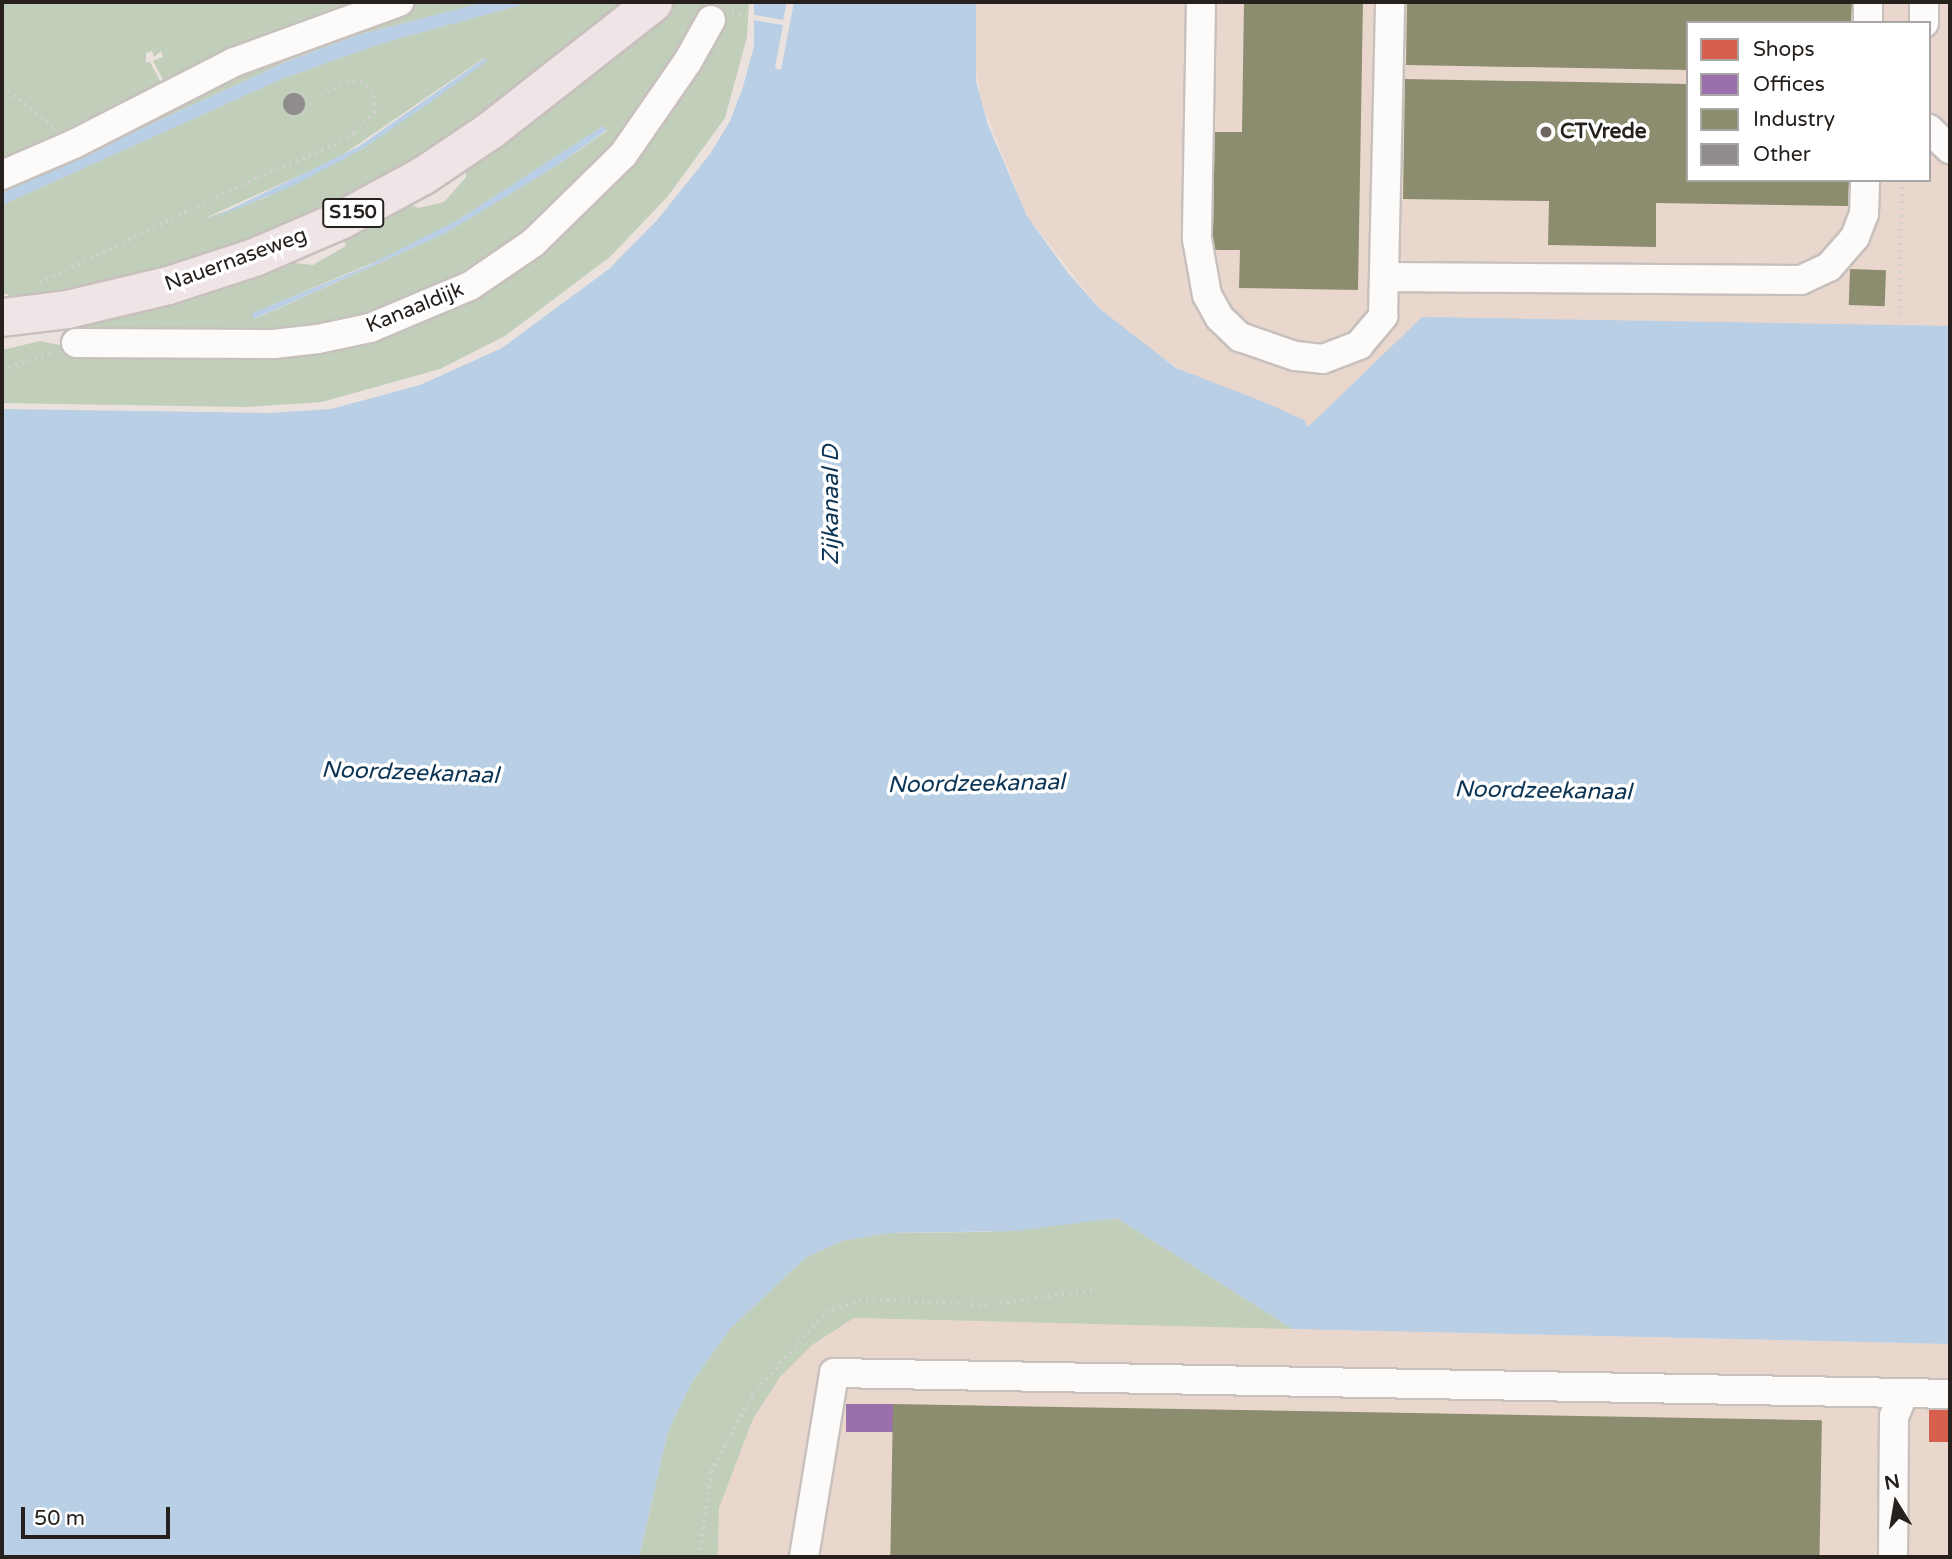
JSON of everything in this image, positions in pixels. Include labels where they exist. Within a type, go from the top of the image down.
[{"type":"main road","name":"Nauernaseweg","points":[[2,317],[67,309],[168,285],[254,257],[340,220],[423,175],[490,130],[653,2]]},
{"type":"lane","points":[[2,175],[75,144],[234,62],[399,2]]},
{"type":"lane","points":[[1201,2],[1197,239],[1200,268],[1212,307],[1228,328],[1253,344],[1323,359],[1359,345],[1377,327],[1383,316],[1390,2]]},
{"type":"lane","points":[[1868,2],[1868,21]]},
{"type":"lane","points":[[1904,2],[1905,21]]},
{"type":"lane","points":[[1923,2],[1924,21]]},
{"type":"lane","name":"Kanaaldijk","points":[[76,343],[274,344],[318,339],[370,328],[470,286],[533,243],[623,155],[688,61],[711,20]]},
{"type":"lane","points":[[1931,131],[1950,149]]},
{"type":"lane","points":[[1931,158],[1950,165]]},
{"type":"lane","points":[[1384,277],[1801,280],[1829,267],[1856,237],[1864,214],[1865,182]]},
{"type":"lane","points":[[804,1557],[834,1373],[1950,1394]]},
{"type":"lane","points":[[1893,1557],[1894,1416],[1904,1393]]},
{"type":"path","points":[[32,287],[257,177],[334,145],[354,133],[375,112],[373,92],[362,83],[348,82],[322,94]]},
{"type":"path","points":[[2,87],[75,144]]},
{"type":"path","points":[[1899,315],[1902,182]]},
{"type":"path","points":[[2,370],[76,343]]},
{"type":"shaded area","points":[[976,2],[1950,2],[1950,439],[1308,427],[1302,419],[1277,408],[1198,380],[1156,354],[1100,309],[1027,216],[981,101],[974,58]]},
{"type":"shaded area","points":[[854,1318],[1950,1344],[1950,1557],[718,1557],[719,1508],[753,1419],[780,1377],[812,1345]]},
{"type":"green space","points":[[2,2],[376,2],[168,89],[153,61],[163,57],[161,51],[154,57],[152,51],[146,53],[146,63],[150,62],[165,90],[2,170]]},
{"type":"green space","points":[[426,2],[485,2],[358,35],[288,61],[2,193],[2,181],[228,73],[373,16]]},
{"type":"green space","points":[[532,2],[635,2],[490,116],[302,224],[138,276],[9,303],[8,294],[2,294],[2,205],[284,78],[383,43]],"holes":[[[484,58],[486,61],[364,148],[265,198],[203,219],[338,158]]]},
{"type":"green space","points":[[673,2],[709,2],[707,14],[642,122],[491,267],[342,330],[85,331],[80,323],[2,336],[2,330],[248,271]],"holes":[[[603,126],[607,131],[553,168],[444,234],[255,319],[253,313],[396,253],[458,220]],[[458,169],[466,172],[466,177],[444,202],[419,208],[410,205]],[[343,237],[346,246],[313,265],[295,263],[296,258]]]},
{"type":"green space","points":[[717,2],[749,2],[747,37],[725,118],[668,196],[611,256],[505,336],[440,369],[322,402],[246,407],[2,403],[2,350],[40,341],[65,346],[319,344],[550,233],[717,12]]},
{"type":"green space","points":[[1117,1218],[1293,1329],[854,1318],[812,1345],[780,1377],[753,1419],[719,1508],[718,1557],[639,1557],[668,1431],[692,1382],[730,1329],[805,1258],[842,1241],[888,1233],[988,1232]]},
{"type":"water","points":[[485,2],[532,2],[383,43],[284,78],[2,205],[2,193],[288,61],[358,35]]},
{"type":"water","points":[[754,2],[976,2],[976,81],[988,125],[1027,216],[1068,273],[1100,309],[1176,368],[1269,404],[1304,420],[1308,427],[1422,317],[1950,326],[1950,1344],[1293,1329],[1117,1218],[1016,1231],[888,1233],[842,1241],[805,1258],[730,1329],[692,1382],[668,1431],[639,1557],[2,1557],[2,409],[268,413],[331,409],[420,385],[502,348],[609,269],[658,219],[710,154],[730,121],[743,87],[754,46]]},
{"type":"water","points":[[485,58],[487,61],[364,148],[293,186],[204,222],[358,147]]},
{"type":"water","points":[[603,126],[607,130],[553,168],[444,234],[254,319],[252,313],[365,267],[458,220]]},
{"type":"pier","points":[[787,2],[794,2],[781,70],[775,68],[783,25],[748,19],[749,14],[783,20]]},
{"type":"building: Shops","points":[[1929,1408],[1950,1408],[1950,1442],[1929,1442]]},
{"type":"building: Offices","points":[[846,1404],[893,1404],[893,1432],[846,1432]]},
{"type":"building: Industry","points":[[1244,2],[1363,2],[1358,290],[1239,288],[1240,250],[1209,250],[1211,132],[1242,132]]},
{"type":"building: Industry","points":[[1407,2],[1852,2],[1851,21],[1686,21],[1686,70],[1406,65]]},
{"type":"building: Industry","name":"CTVrede","points":[[1405,79],[1686,84],[1686,182],[1849,182],[1848,206],[1656,203],[1656,247],[1548,245],[1549,201],[1403,199]]},
{"type":"building: Industry","points":[[1850,269],[1886,270],[1885,306],[1849,305]]},
{"type":"building: Industry","points":[[893,1404],[1822,1420],[1819,1557],[890,1557]]},
{"type":"building: Other","points":[[294,93],[302,96],[305,104],[302,112],[294,115],[286,112],[283,104],[286,96]]},
{"type":"place","name":"CTVrede","points":[[1546,132]]},
{"type":"water label","name":"Zijkanaal D","points":[[831,505]]},
{"type":"water label","name":"Noordzeekanaal","points":[[410,773]]},
{"type":"water label","name":"Noordzeekanaal","points":[[976,784]]},
{"type":"water label","name":"Noordzeekanaal","points":[[1543,791]]}]
